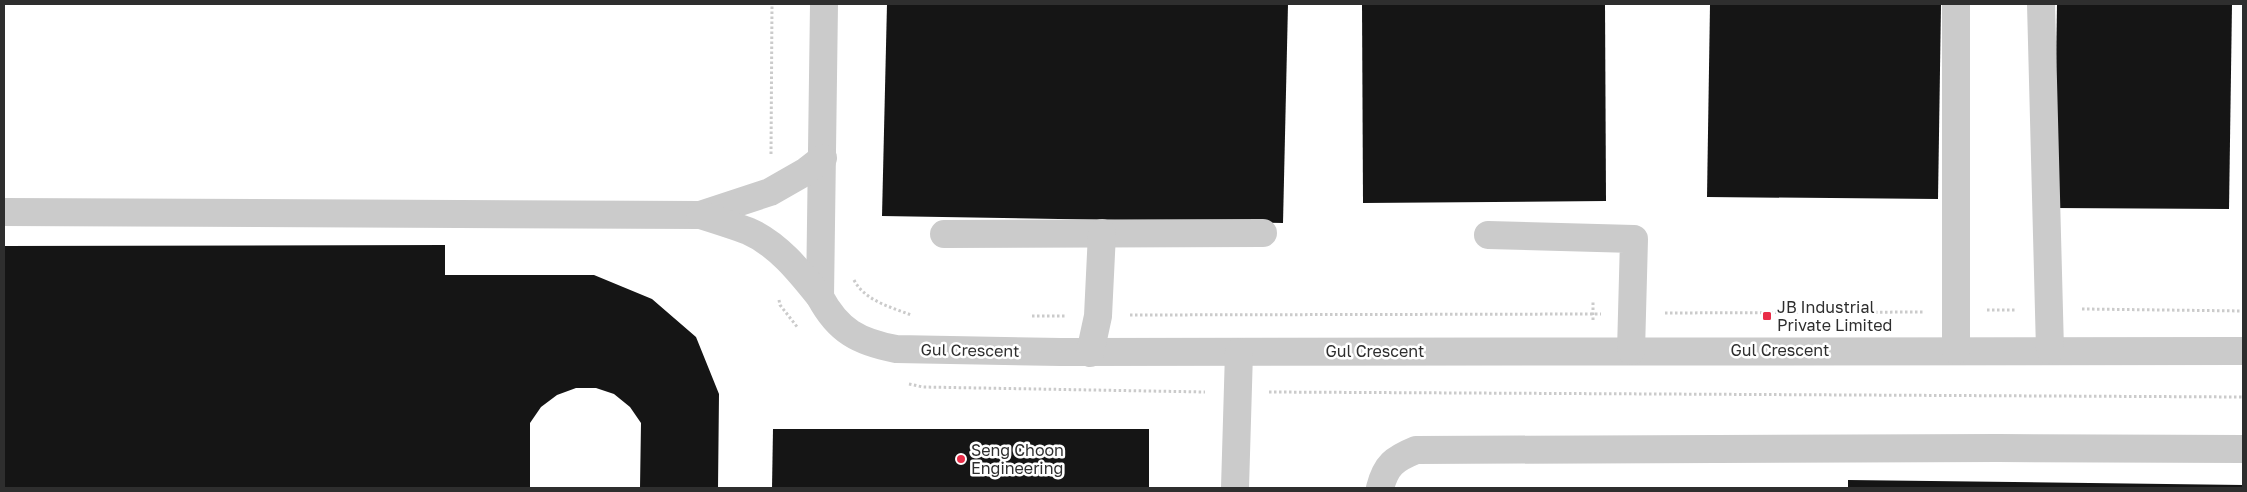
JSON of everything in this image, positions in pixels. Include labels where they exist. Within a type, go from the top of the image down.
[{"type":"street","points":[[820,297],[824,4]]},
{"type":"street","points":[[1956,4],[1956,350]]},
{"type":"street","points":[[2041,4],[2050,350]]},
{"type":"street","points":[[4,212],[700,215],[770,192],[805,172],[823,158]]},
{"type":"street","name":"Gul Crescent","points":[[700,215],[749,232],[771,245],[794,265],[820,297],[829,314],[849,334],[874,345],[896,349],[1090,352],[2243,350]]},
{"type":"street","points":[[944,234],[1262,232]]},
{"type":"street","points":[[1090,352],[1098,316],[1102,233]]},
{"type":"street","points":[[1488,235],[1634,239],[1631,351]]},
{"type":"street","points":[[1235,488],[1239,352]]},
{"type":"street","points":[[1380,488],[1384,472],[1398,457],[1416,450],[1978,448],[2243,450]]},
{"type":"path","points":[[850,271],[858,287],[879,303],[917,317]]},
{"type":"path","points":[[1024,316],[1631,314],[2049,309],[2243,311]]},
{"type":"building","points":[[887,4],[1288,4],[1283,223],[882,216]]},
{"type":"building","points":[[1362,4],[1605,4],[1606,201],[1363,203]]},
{"type":"building","points":[[1710,4],[1941,4],[1938,199],[1707,197]]},
{"type":"building","points":[[2057,4],[2232,4],[2229,209],[2054,208]]},
{"type":"building","points":[[445,245],[445,275],[594,275],[652,299],[696,337],[719,394],[718,488],[640,488],[641,423],[630,407],[614,394],[596,388],[576,388],[557,395],[541,407],[530,423],[530,488],[4,488],[4,246]]},
{"type":"building","name":"Seng Choon Engineering","points":[[773,429],[1149,429],[1149,488],[772,488]]},
{"type":"building","points":[[1848,480],[2243,485],[2243,488],[1848,488]]},
{"type":"place","name":"JB Industrial Private Limited","points":[[1767,316]]},
{"type":"place","name":"Seng Choon Engineering","points":[[961,459]]}]
